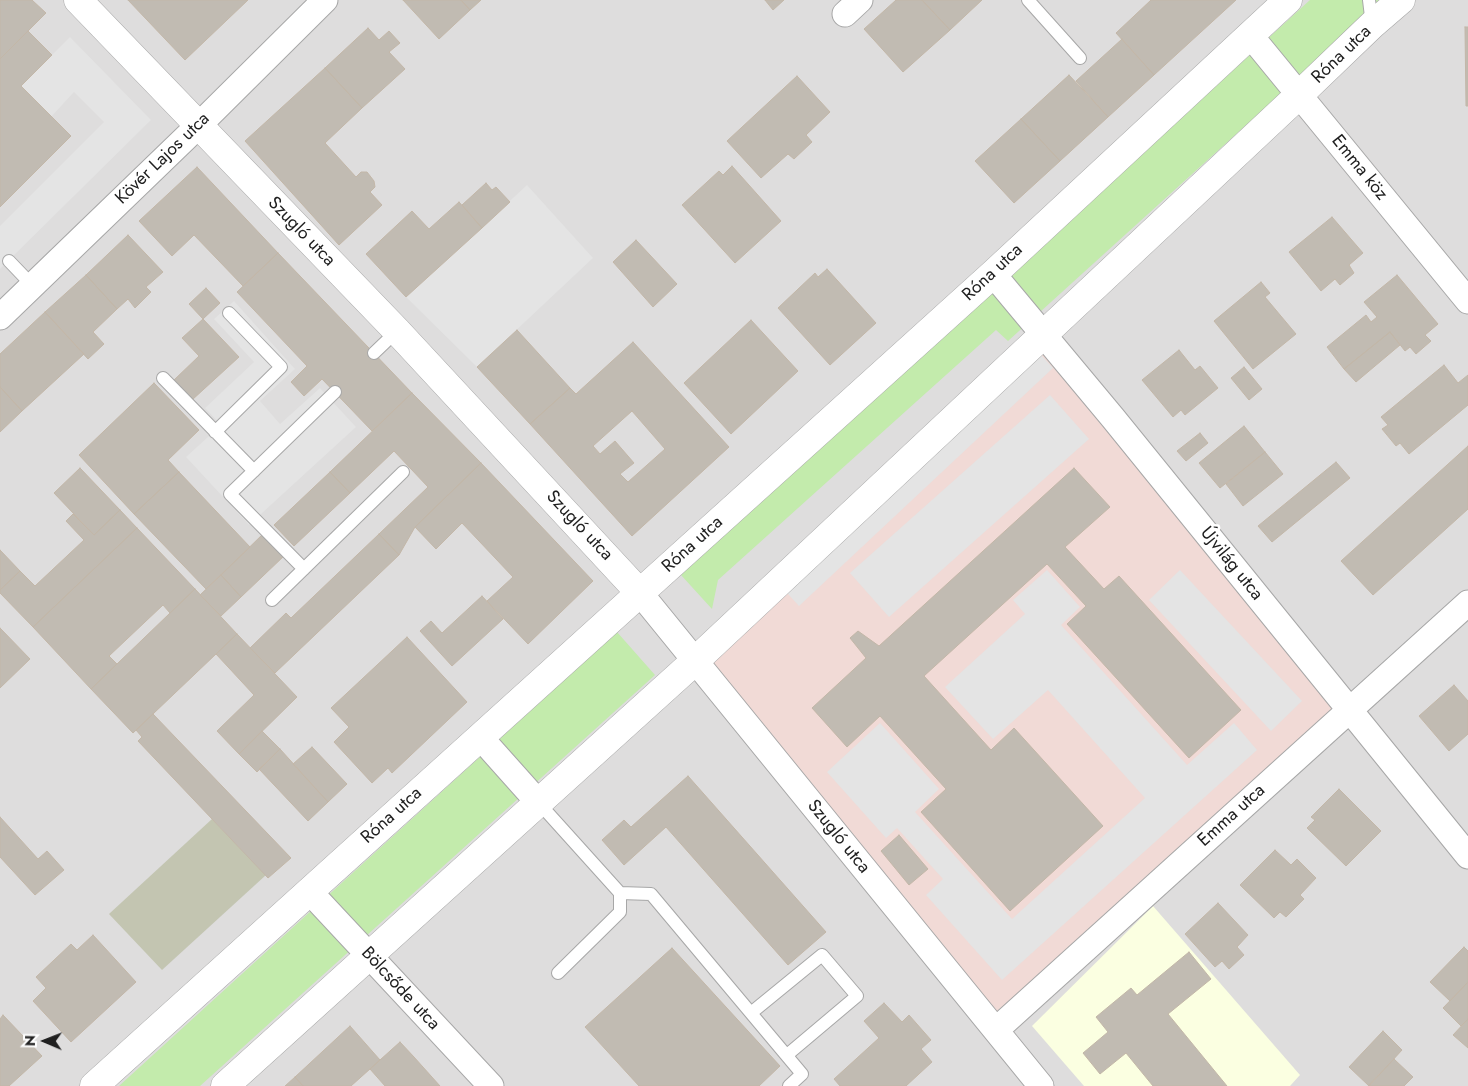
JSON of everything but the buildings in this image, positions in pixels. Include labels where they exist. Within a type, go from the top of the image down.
[{"type":"street","name":"Szugló utca","points":[[78,0],[397,331],[655,609],[695,661],[1041,1086]]},
{"type":"street","name":"Kövér Lajos utca","points":[[0,317],[199,125],[325,0]]},
{"type":"street","name":"Róna utca","points":[[94,1086],[992,274],[1288,0]]},
{"type":"street","name":"Róna utca","points":[[224,1086],[695,661],[1299,96],[1371,12],[1401,0]]},
{"type":"street","name":"Emma köz","points":[[1250,35],[1468,301]]},
{"type":"street","name":"Újvilág utca","points":[[992,274],[1044,334],[1468,856]]},
{"type":"street","name":"Emma utca","points":[[996,1030],[1468,603]]},
{"type":"street","points":[[480,737],[538,802]]},
{"type":"street","name":"Bölcsőde utca","points":[[309,891],[490,1086]]},
{"type":"lane","points":[[1028,0],[1080,58]]},
{"type":"lane","points":[[9,261],[32,286]]},
{"type":"lane","points":[[215,432],[281,367],[229,313]]},
{"type":"lane","points":[[374,353],[397,331]]},
{"type":"lane","points":[[162,378],[254,472]]},
{"type":"lane","points":[[304,569],[230,494],[335,392]]},
{"type":"lane","points":[[272,600],[403,472]]},
{"type":"lane","points":[[538,802],[620,893],[620,912],[558,973]]},
{"type":"lane","points":[[620,893],[651,894],[802,1074],[788,1086]]},
{"type":"lane","points":[[751,1013],[822,954],[857,996],[787,1055]]},
{"type":"shaded area","points":[[0,0],[1468,0],[1468,1086],[0,1086]]},
{"type":"shaded area","points":[[70,37],[151,120],[0,269],[0,226],[104,122],[74,92],[51,117],[21,86]]},
{"type":"shaded area","points":[[527,185],[593,258],[477,367],[406,297]]},
{"type":"shaded area","points":[[234,301],[295,369],[260,401],[280,424],[320,388],[356,427],[249,525],[186,457],[221,425],[205,408],[254,362],[214,319]]},
{"type":"shaded area","points":[[1044,343],[1340,709],[996,1026],[701,661]]},
{"type":"shaded area","points":[[1032,345],[1053,368],[799,606],[778,583]]},
{"type":"shaded area","points":[[1050,395],[1089,439],[889,617],[850,573]]},
{"type":"shaded area","points":[[1047,570],[1080,607],[1061,625],[1187,765],[1234,723],[1257,750],[1002,980],[926,895],[943,879],[897,828],[886,838],[827,772],[880,723],[939,789],[915,812],[1012,919],[1145,798],[1048,690],[993,739],[945,687],[1025,614],[1013,600]]},
{"type":"shaded area","points":[[1180,570],[1302,701],[1271,731],[1149,600]]},
{"type":"shaded area","points":[[212,819],[266,875],[162,970],[109,914]]},
{"type":"shaded area","points":[[1153,906],[1300,1075],[1290,1086],[1084,1086],[1032,1026]]},
{"type":"green space","points":[[1310,0],[1384,0],[1008,341],[996,330],[718,580],[712,609],[681,575]]},
{"type":"green space","points":[[617,632],[655,675],[200,1086],[119,1086]]}]
